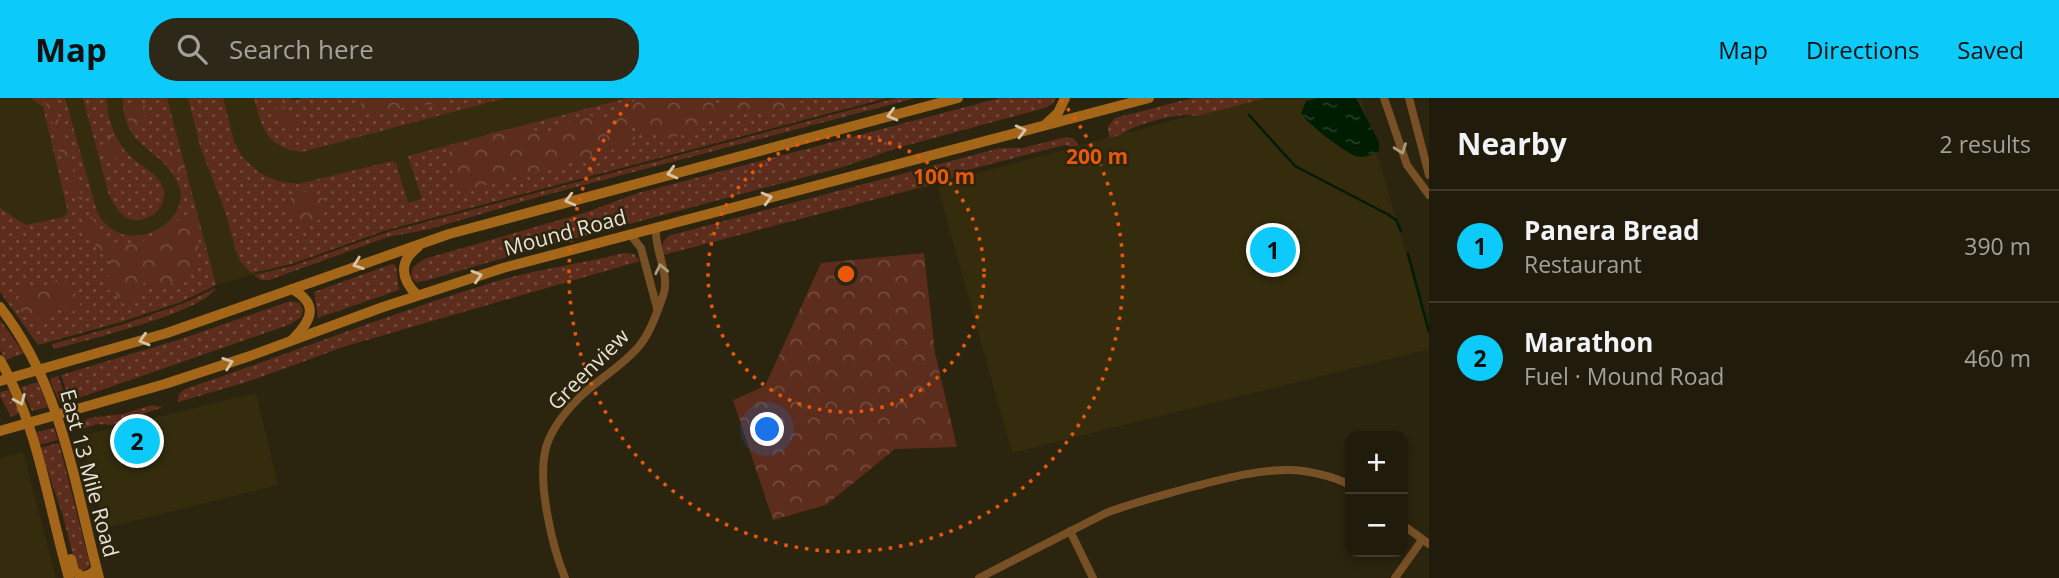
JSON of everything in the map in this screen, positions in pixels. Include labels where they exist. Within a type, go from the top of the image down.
[{"type":"main road","name":"Mound Road","points":[[5,379],[146,340],[423,243],[548,206],[958,98]]},
{"type":"main road","points":[[1044,125],[1058,113],[1065,98]]},
{"type":"main road","name":"Mound Road","points":[[0,431],[165,384],[417,295],[515,265],[1149,98]]},
{"type":"main road","points":[[417,295],[405,282],[403,269],[407,257],[423,243]]},
{"type":"main road","points":[[291,341],[307,322],[310,309],[304,297],[292,289]]},
{"type":"main road","name":"East 13 Mile Road","points":[[0,307],[20,335],[39,370],[57,415],[98,574]]},
{"type":"main road","points":[[0,360],[5,379],[29,423],[69,578]]},
{"type":"main road","points":[[54,521],[61,524],[74,571],[78,575],[98,574]]},
{"type":"street","points":[[1384,98],[1407,165],[1429,195]]},
{"type":"street","points":[[1409,98],[1429,175]]},
{"type":"street","name":"Greenview","points":[[565,578],[542,482],[545,449],[559,421],[581,396],[625,360],[641,343],[650,328],[664,294],[656,228]]},
{"type":"street","points":[[630,234],[641,248],[657,308]]},
{"type":"street","points":[[979,578],[1127,505],[1264,471],[1292,470],[1345,482]]},
{"type":"street","points":[[1395,578],[1425,542],[1408,529]]},
{"type":"street","points":[[1070,531],[1093,578]]},
{"type":"shaded area","points":[[0,98],[887,98],[387,230],[292,264],[216,285],[181,302],[121,322],[38,345],[0,292]]},
{"type":"shaded area","points":[[1255,98],[1361,98],[1429,332],[1429,349],[1012,453],[937,184]]},
{"type":"shaded area","points":[[256,393],[278,485],[105,528],[80,436]]},
{"type":"shaded area","points":[[23,452],[56,578],[0,578],[0,458]]},
{"type":"green space","points":[[31,98],[65,98],[97,212],[109,227],[124,234],[139,235],[154,231],[167,223],[176,212],[181,199],[173,173],[129,128],[123,98],[167,98],[216,285],[181,302],[38,345],[0,292],[0,208],[26,225],[64,217],[68,212],[43,107]]},
{"type":"green space","points":[[43,98],[53,98],[80,189],[83,202],[81,204],[57,145],[50,112]]},
{"type":"green space","points":[[83,98],[107,98],[110,120],[119,142],[128,154],[159,180],[164,195],[162,204],[151,216],[133,220],[123,215],[112,201]]},
{"type":"green space","points":[[188,98],[223,98],[234,141],[242,157],[260,173],[277,181],[298,184],[392,161],[396,163],[408,203],[422,199],[408,156],[627,98],[887,98],[387,230],[292,264],[251,273],[240,261],[235,248],[226,214],[200,146]]},
{"type":"green space","points":[[254,98],[291,98],[292,101],[302,98],[505,98],[302,152],[290,150],[273,141],[260,119]]},
{"type":"green space","points":[[274,98],[281,98],[284,107],[293,113],[297,120],[295,126],[286,129],[279,125]]},
{"type":"green space","points":[[365,98],[458,98],[438,104],[360,116],[357,110]]},
{"type":"green space","points":[[643,98],[710,98],[715,110],[721,108],[723,98],[807,98],[791,107],[766,113],[734,112],[717,120],[703,119],[691,130],[669,138],[663,139],[658,135],[645,133],[642,128],[630,128],[636,140],[632,144],[468,191],[462,189],[454,180],[448,154],[451,149],[469,146],[491,133],[527,125],[546,133],[558,123],[576,121],[588,115],[606,120],[632,102]]},
{"type":"green space","points":[[896,98],[916,98],[542,196],[430,229],[388,237],[269,280],[261,280],[254,275],[292,266],[388,232]]},
{"type":"green space","points":[[1000,98],[1056,98],[1045,108],[897,148],[843,167],[425,281],[416,282],[411,277],[413,267],[424,259],[584,213],[638,193]]},
{"type":"green space","points":[[1193,98],[1265,98],[1197,116],[1182,115],[1157,120],[1109,138],[1108,126],[1115,118]]},
{"type":"green space","points":[[141,102],[148,108],[142,119],[133,127],[125,115],[125,109]]},
{"type":"green space","points":[[113,133],[124,154],[123,158],[109,157],[99,148]]},
{"type":"green space","points":[[1066,137],[1073,138],[1079,145],[1064,145],[964,171],[949,180],[663,255],[663,243],[671,235],[1000,148],[1022,148]]},
{"type":"green space","points":[[169,151],[182,156],[186,171],[182,179],[174,176],[170,165],[160,157]]},
{"type":"green space","points":[[301,191],[324,198],[323,215],[313,223],[300,221],[288,207],[291,196]]},
{"type":"green space","points":[[186,215],[193,215],[200,228],[196,266],[178,280],[158,289],[150,281],[144,282],[140,296],[133,304],[121,303],[115,291],[103,286],[103,280],[113,272],[112,266],[90,237],[85,224],[86,216],[92,217],[112,241],[124,244],[149,238]]},
{"type":"green space","points":[[624,253],[634,254],[640,261],[346,346],[250,381],[178,402],[179,394],[185,389],[464,291],[519,275]]},
{"type":"green space","points":[[924,253],[935,353],[957,447],[895,449],[826,505],[773,520],[733,400],[765,386],[821,263]]},
{"type":"green space","points":[[392,264],[396,266],[399,290],[318,318],[314,292]]},
{"type":"green space","points":[[56,280],[68,282],[68,289],[78,296],[82,310],[56,308],[51,319],[43,320],[21,312],[18,298],[24,288],[37,286],[49,292]]},
{"type":"green space","points":[[216,288],[190,307],[167,316],[54,349],[52,344],[121,325],[182,304]]},
{"type":"green space","points":[[290,301],[300,303],[303,310],[301,317],[291,324],[70,401],[61,375],[184,338]]},
{"type":"green space","points":[[0,320],[24,353],[6,360],[0,350]]},
{"type":"green space","points":[[58,376],[67,401],[60,403],[50,381]]},
{"type":"green space","points":[[38,382],[48,407],[32,411],[21,387]]},
{"type":"green space","points":[[9,390],[19,413],[11,417],[0,396],[0,392]]},
{"type":"green space","points":[[152,405],[163,407],[111,425],[98,424],[78,430],[77,425],[89,418],[122,414]]},
{"type":"green space","points":[[54,428],[58,440],[39,445],[37,432]]},
{"type":"green space","points":[[59,443],[89,561],[89,567],[82,571],[76,566],[40,448]]},
{"type":"water","points":[[1319,98],[1356,98],[1379,142],[1379,151],[1371,155],[1356,156],[1335,144],[1311,124],[1301,114],[1306,101]]},
{"type":"waterway","points":[[1249,115],[1295,166],[1389,215],[1396,220],[1401,231]]},
{"type":"waterway","points":[[1408,254],[1429,332]]},
{"type":"place","name":"Panera Bread","points":[[1273,250]]},
{"type":"place","name":"Marathon","points":[[137,441]]}]
